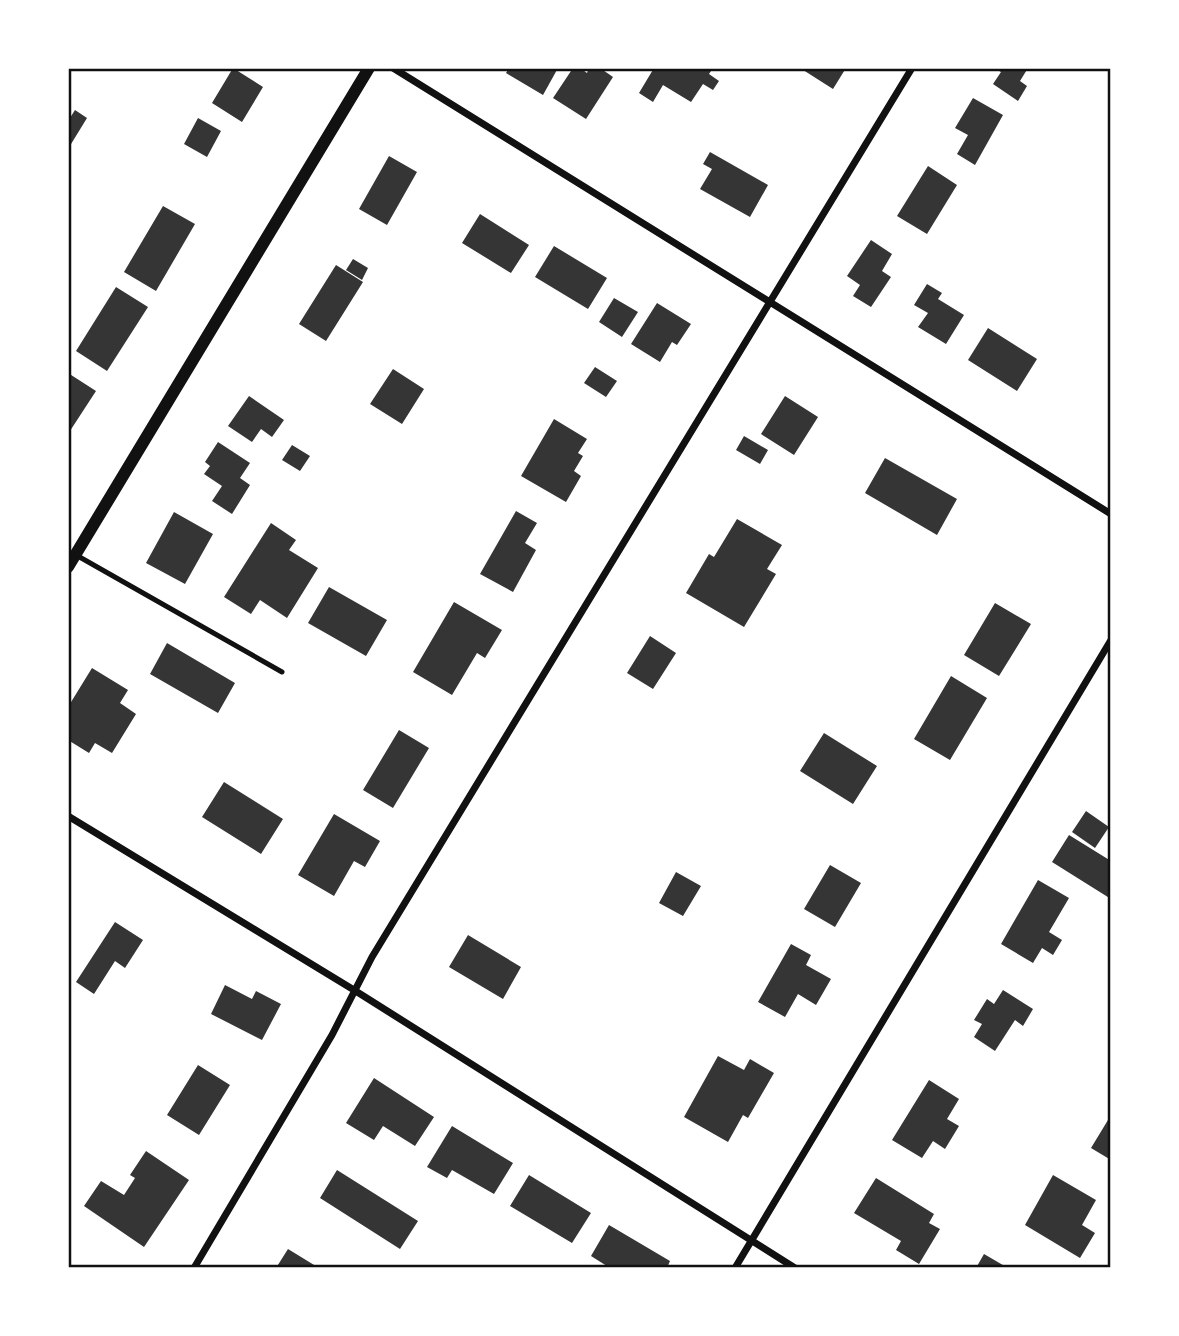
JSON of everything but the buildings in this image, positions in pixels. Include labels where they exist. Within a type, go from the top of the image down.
[{"type":"street","points":[[68,567],[369,68]]},
{"type":"street","points":[[393,68],[1111,514]]},
{"type":"street","points":[[194,1268],[332,1035],[380,945],[912,68]]},
{"type":"street","points":[[735,1268],[1111,640]]},
{"type":"street","points":[[68,816],[354,990],[795,1268]]},
{"type":"lane","points":[[76,555],[282,671]]}]
